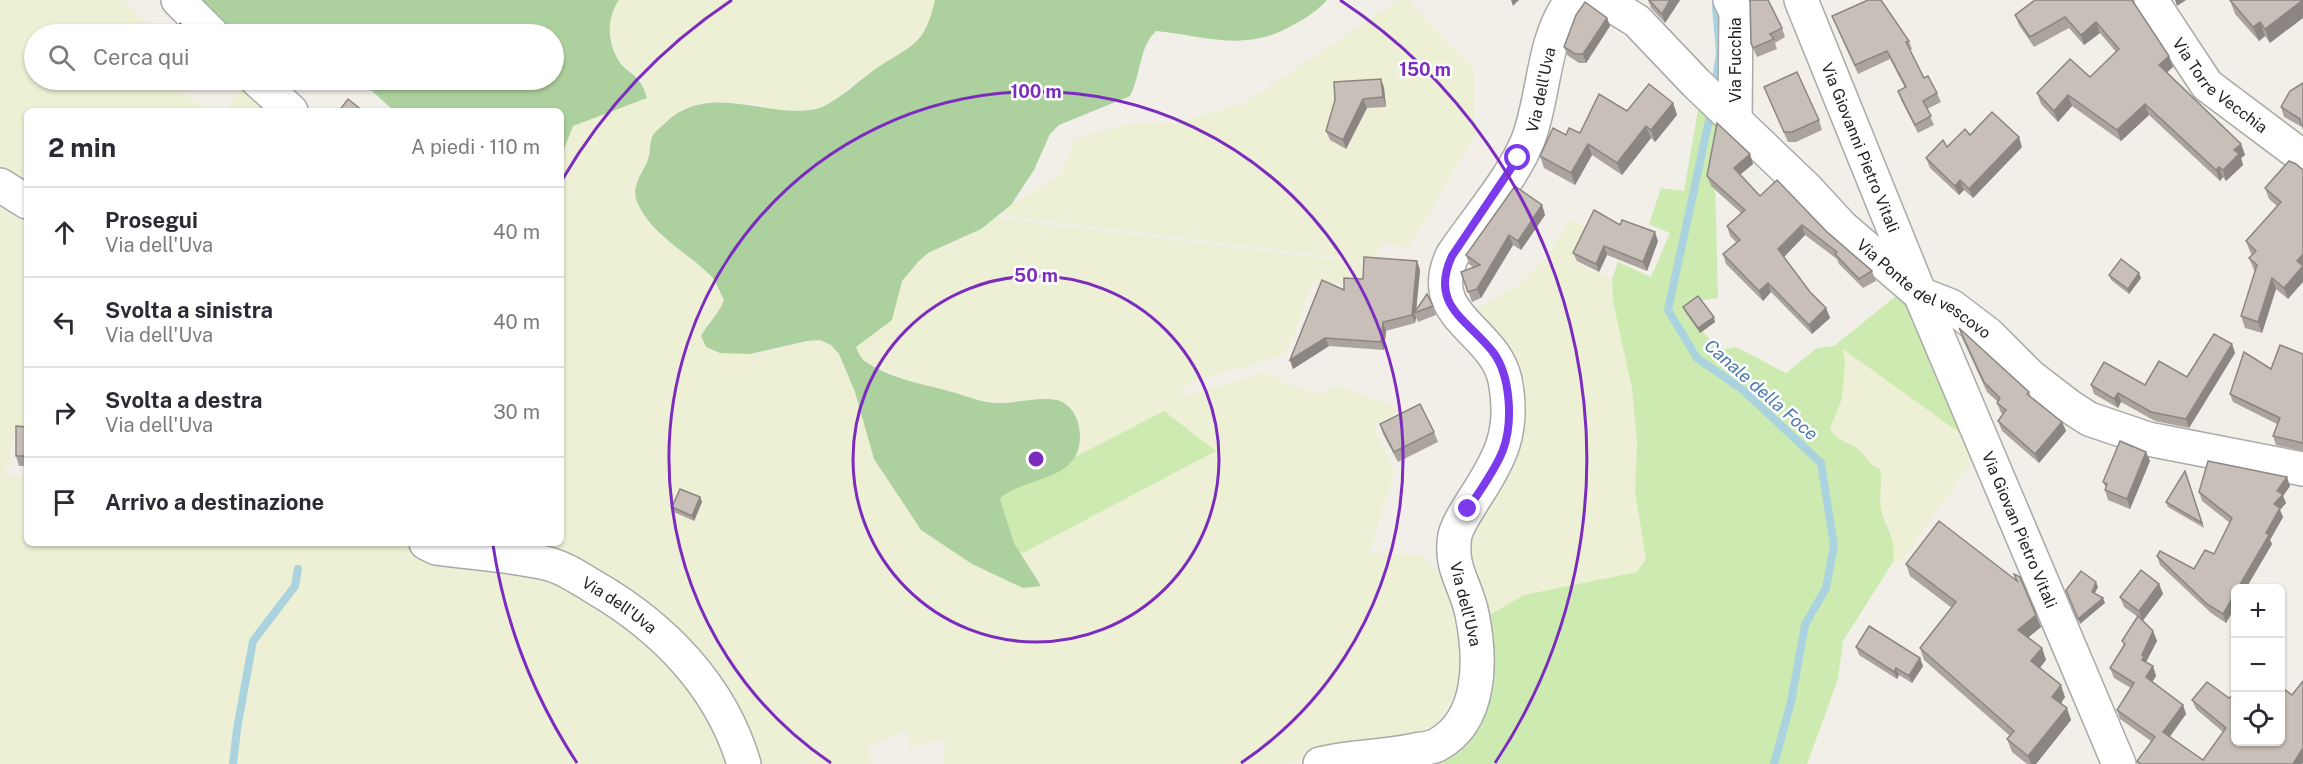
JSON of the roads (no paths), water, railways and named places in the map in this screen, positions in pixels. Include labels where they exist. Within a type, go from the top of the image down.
[{"type":"street","points":[[178,0],[202,24]]},
{"type":"street","name":"Via dell'Uva","points":[[1320,764],[1395,754],[1436,745],[1460,725],[1476,687],[1478,651],[1472,612],[1454,566],[1455,534],[1503,449],[1509,422],[1508,404],[1505,380],[1494,354],[1450,306],[1444,283],[1445,271],[1456,250],[1528,141],[1550,51],[1572,0]]},
{"type":"street","name":"Via Ponte del vescovo","points":[[1603,0],[1637,21],[1698,85],[1806,188],[1842,227],[1920,294],[1951,306],[1988,334],[2030,376],[2089,419],[2148,439],[2303,469]]},
{"type":"street","name":"Via Fucchia","points":[[1730,0],[1736,12],[1732,118]]},
{"type":"street","name":"Via Giovanni Pietro Vitali","points":[[1801,0],[1920,294]]},
{"type":"street","name":"Via Torre Vecchia","points":[[2151,0],[2207,85],[2303,157]]},
{"type":"street","points":[[269,90],[288,108]]},
{"type":"street","points":[[0,185],[24,200]]},
{"type":"street","name":"Via Giovan Pietro Vitali","points":[[1920,294],[2119,764]]},
{"type":"street","name":"Via dell'Uva","points":[[432,546],[546,563],[570,573],[616,600],[675,646],[712,694],[744,764]]},
{"type":"waterway","name":"Canale della Foce","points":[[1715,87],[1720,52],[1716,7]]},
{"type":"waterway","name":"Canale della Foce","points":[[1711,111],[1668,310],[1697,358],[1743,390],[1821,463],[1834,546],[1826,588],[1805,625],[1791,702],[1774,764]]},
{"type":"waterway","points":[[233,764],[253,641],[295,586],[298,569]]}]
